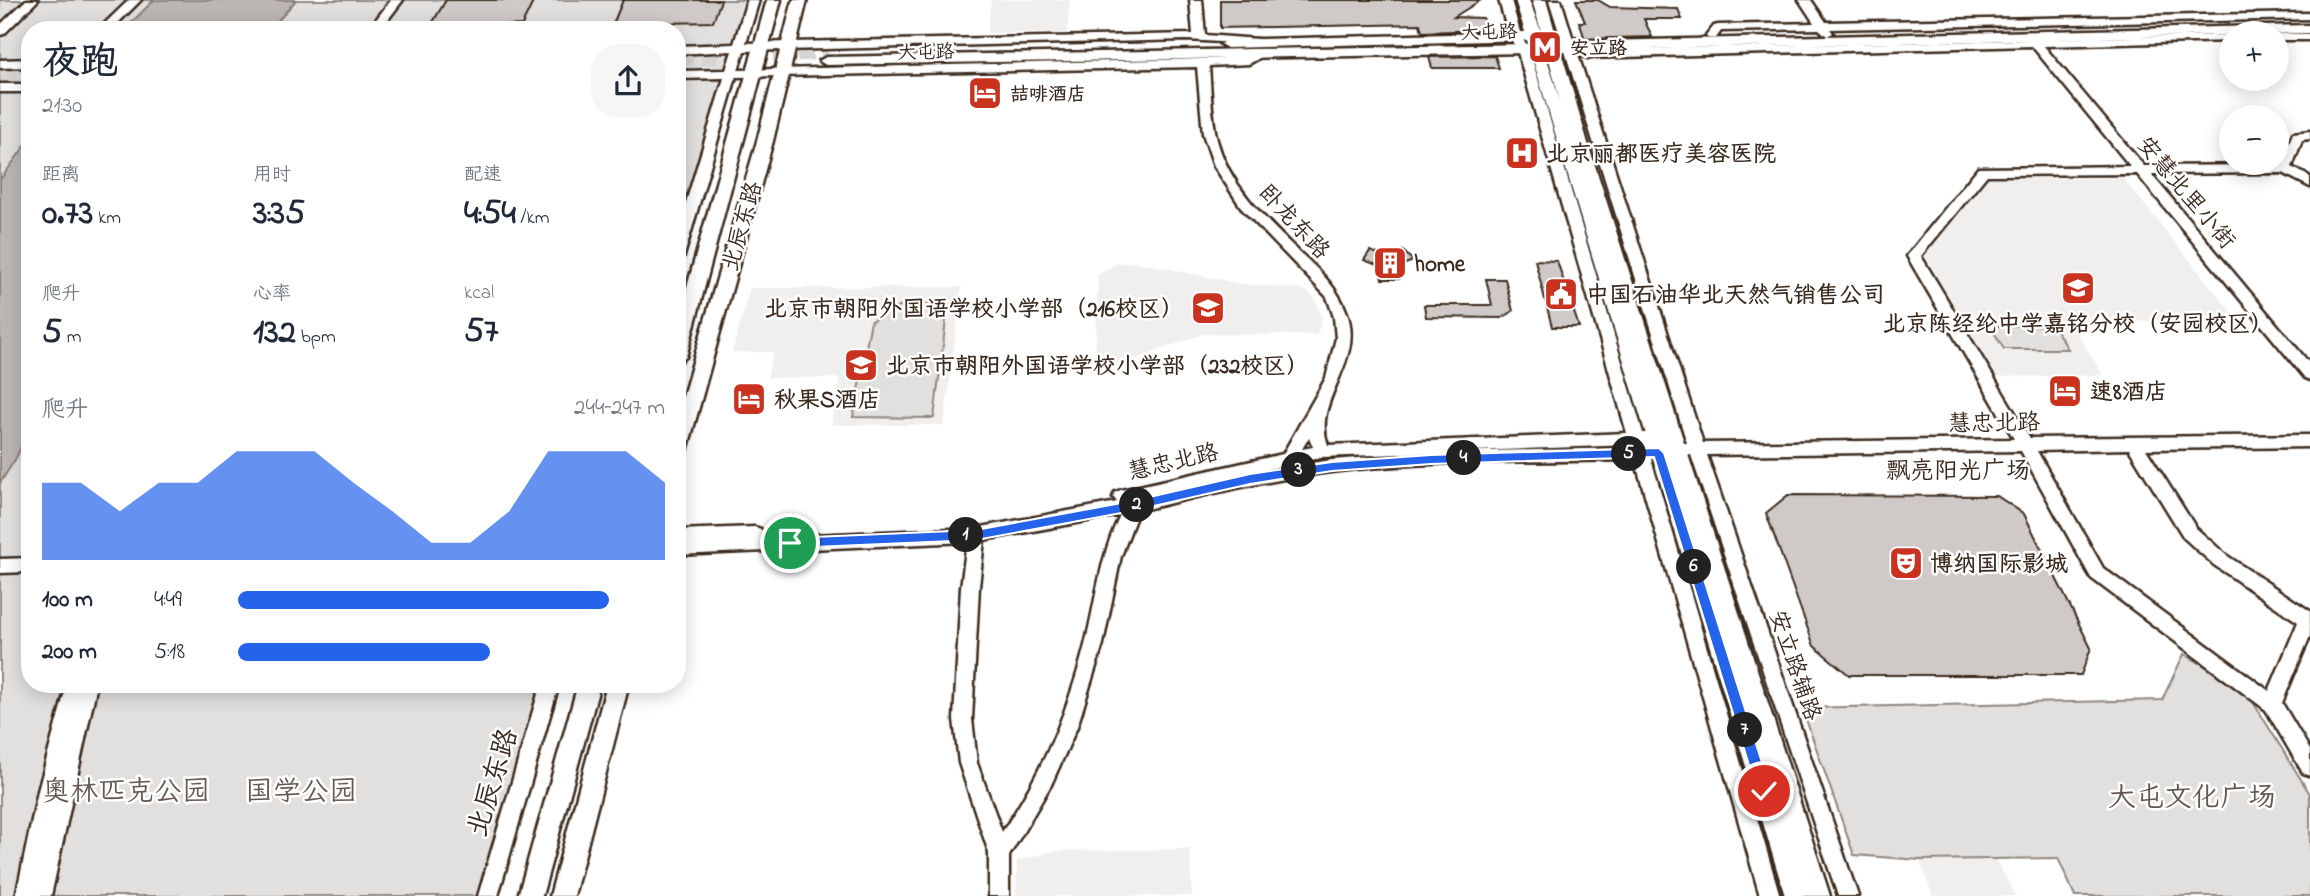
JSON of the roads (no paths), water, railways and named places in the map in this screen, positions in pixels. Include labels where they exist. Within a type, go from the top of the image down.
[{"type":"main road","name":"北辰东路","points":[[686,324],[774,0]]},
{"type":"main road","name":"北辰东路","points":[[686,419],[783,72],[800,0]]},
{"type":"main road","points":[[1522,0],[1527,42],[1661,447],[1818,896]]},
{"type":"main road","points":[[1539,0],[1583,150],[1661,447],[1797,896]]},
{"type":"main road","name":"大屯路","points":[[1569,42],[1829,32],[2310,27]]},
{"type":"main road","name":"大屯路","points":[[827,56],[1569,42],[1829,32],[2033,40],[2310,27]]},
{"type":"main road","points":[[530,896],[586,693]]},
{"type":"main road","points":[[562,896],[616,693]]},
{"type":"street","points":[[0,32],[32,0]]},
{"type":"street","points":[[113,21],[135,0]]},
{"type":"street","points":[[374,21],[390,0]]},
{"type":"street","points":[[381,21],[397,0]]},
{"type":"street","points":[[686,226],[753,0]]},
{"type":"street","points":[[1196,0],[1199,37]]},
{"type":"street","points":[[1504,0],[1527,42]]},
{"type":"street","points":[[1555,0],[1569,42],[1661,447],[1770,896]]},
{"type":"street","points":[[1805,0],[1829,32]]},
{"type":"street","points":[[1812,0],[1829,32]]},
{"type":"street","points":[[2289,33],[2310,27]]},
{"type":"street","name":"大屯路","points":[[686,50],[790,45],[1199,37],[1256,48],[1249,60],[1203,63],[686,75]]},
{"type":"street","points":[[1569,42],[1587,54],[2033,40],[2219,38]]},
{"type":"street","name":"安慧北里小街","points":[[2033,40],[2310,374]]},
{"type":"street","points":[[0,64],[21,63]]},
{"type":"street","name":"卧龙东路","points":[[1203,63],[1211,140],[1226,175],[1266,226],[1333,295],[1339,309],[1342,353],[1335,376],[1290,456]]},
{"type":"street","points":[[0,88],[21,88]]},
{"type":"street","points":[[2289,158],[2297,136],[2310,135]]},
{"type":"street","points":[[2219,170],[1983,171],[1914,256],[2026,445],[2097,573],[2272,704],[2310,767]]},
{"type":"street","points":[[2289,171],[2310,183]]},
{"type":"street","name":"卧龙东路","points":[[1319,405],[1314,423],[1322,451]]},
{"type":"street","name":"慧忠北路","points":[[686,537],[982,524],[1098,503],[1290,456],[1322,451],[2310,442]]},
{"type":"street","points":[[2134,444],[2190,533],[2220,561],[2309,620],[2272,704]]},
{"type":"street","name":"慧忠北路","points":[[686,548],[976,535],[1132,506],[1250,479],[1332,466],[1661,447]]},
{"type":"street","name":"安立路辅路","points":[[1661,447],[1848,896]]},
{"type":"street","points":[[999,853],[1027,814],[1073,721],[1101,615],[1109,561],[1132,506]]},
{"type":"street","points":[[976,535],[970,587],[963,719],[968,763],[999,853],[999,896]]},
{"type":"street","points":[[0,555],[21,554]]},
{"type":"street","points":[[0,566],[21,565]]},
{"type":"street","points":[[26,896],[48,791],[74,693]]},
{"type":"street","points":[[41,896],[86,693]]},
{"type":"street","name":"北辰东路","points":[[488,896],[547,693]]},
{"type":"tunnel","points":[[686,58],[828,52]]},
{"type":"tunnel","points":[[0,73],[21,72]]},
{"type":"place","name":"安立路","points":[[1545,47]]},
{"type":"place","name":"喆啡酒店","points":[[985,93]]},
{"type":"place","name":"北京丽都医疗美容医院","points":[[1522,153]]},
{"type":"place","name":"home","points":[[1390,263]]},
{"type":"place","name":"北京陈经纶中学嘉铭分校（安园校区）","points":[[2078,288]]},
{"type":"place","name":"中国石油华北天然气销售公司","points":[[1561,294]]},
{"type":"place","name":"北京市朝阳外国语学校小学部（216校区）","points":[[1208,308]]},
{"type":"place","name":"北京市朝阳外国语学校小学部（232校区）","points":[[861,365]]},
{"type":"place","name":"速8酒店","points":[[2065,391]]},
{"type":"place","name":"秋果S酒店","points":[[749,399]]},
{"type":"place","name":"博纳国际影城","points":[[1906,563]]},
{"type":"district","name":"飘亮阳光广场","points":[[1958,470]]},
{"type":"park label","name":"奥林匹克公园","points":[[126,790]]},
{"type":"park label","name":"国学公园","points":[[301,790]]},
{"type":"park label","name":"大屯文化广场","points":[[2192,796]]}]
